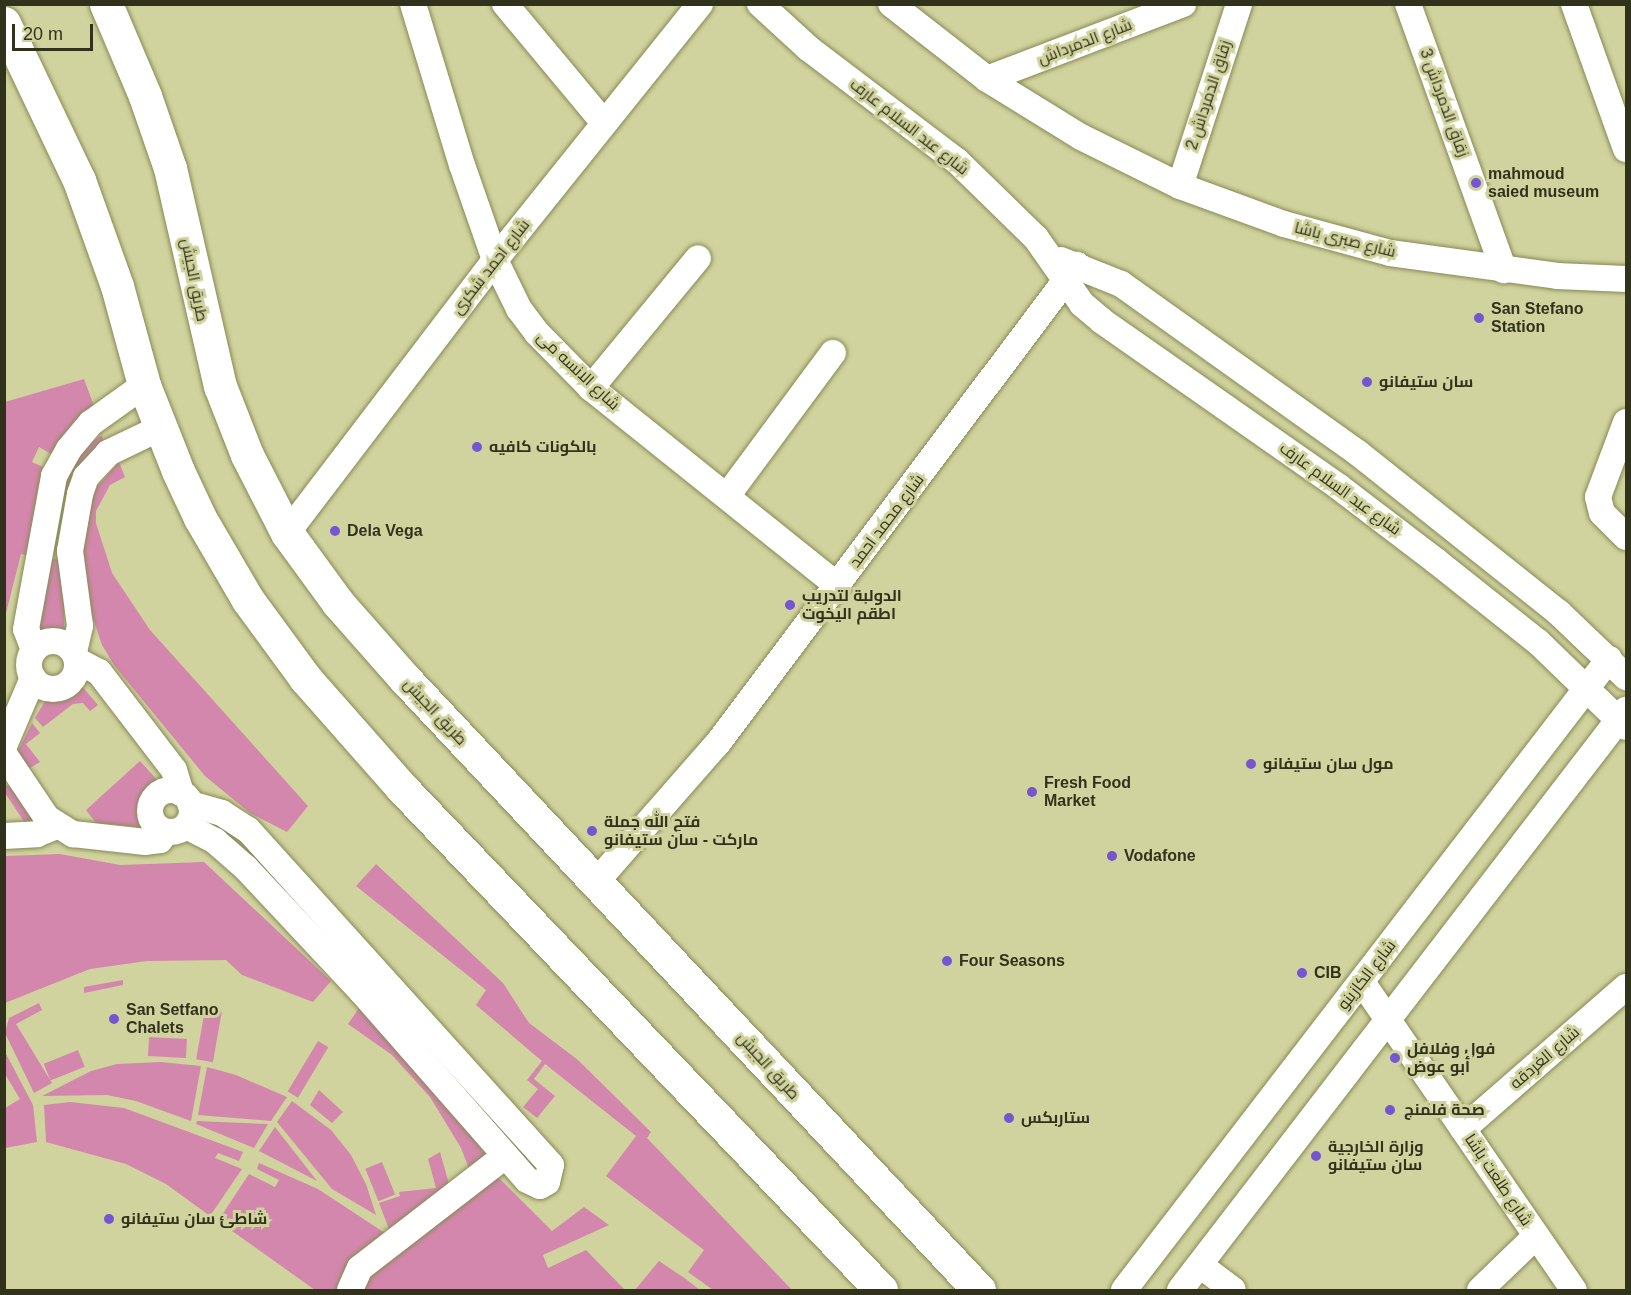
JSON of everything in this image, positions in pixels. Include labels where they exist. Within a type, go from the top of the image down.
[{"type":"highway","name":"طريق الجيش","points":[[106,4],[145,96],[170,168],[219,386],[247,455],[287,533],[371,641],[979,1290]]},
{"type":"highway","points":[[4,23],[80,180],[117,286],[144,385],[160,428],[222,559],[275,639],[323,700],[402,788],[625,1018],[760,1167],[881,1290]]},
{"type":"street","name":"شارع الانسه مى","points":[[413,4],[495,260],[519,309],[537,333],[591,388],[838,586]]},
{"type":"street","points":[[505,4],[604,123]]},
{"type":"street","name":"شارع احمد شكرى","points":[[287,533],[495,260],[700,4]]},
{"type":"street","name":"شارع عبد السلام عارف","points":[[760,4],[808,48],[957,161],[1070,274],[1102,321],[1339,487],[1428,554],[1624,719]]},
{"type":"street","points":[[891,4],[987,79]]},
{"type":"street","name":"شارع الدمرداش","points":[[987,79],[1183,4]]},
{"type":"street","name":"زقاق الدمرداش 2","points":[[1180,186],[1239,4]]},
{"type":"street","name":"زقاق الدمرداش 3","points":[[1408,4],[1503,270]]},
{"type":"street","points":[[1574,4],[1626,149]]},
{"type":"street","name":"شارع صبرى باشا","points":[[987,79],[1081,137],[1180,186],[1284,224],[1390,253],[1503,270],[1626,279]]},
{"type":"street","points":[[591,388],[698,258]]},
{"type":"street","points":[[1070,274],[1121,284],[1358,453],[1524,584],[1618,668]]},
{"type":"street","name":"شارع محمد احمد","points":[[597,881],[718,743],[1070,274]]},
{"type":"street","points":[[727,496],[833,353]]},
{"type":"street","points":[[144,385],[109,408],[78,437],[61,461],[46,504],[26,629],[34,650],[29,668],[33,678],[48,689],[66,686],[74,679],[80,626],[70,556],[76,508],[86,477],[97,463],[124,444],[160,428]]},
{"type":"street","points":[[1626,422],[1601,489],[1599,505],[1626,537]]},
{"type":"street","points":[[46,504],[76,508]]},
{"type":"street","points":[[37,554],[70,556]]},
{"type":"street","points":[[4,754],[38,806],[57,826],[94,839],[146,842],[160,840],[181,814],[222,813],[248,830],[547,1161],[551,1177],[540,1186],[533,1185],[362,992],[246,867],[181,814],[174,770],[99,672],[76,656],[68,645],[50,640],[34,650]]},
{"type":"street","name":"شارع الكازينو","points":[[1124,1290],[1587,687],[1618,668]]},
{"type":"street","points":[[4,746],[33,678]]},
{"type":"street","points":[[1180,1290],[1624,719]]},
{"type":"street","points":[[4,836],[37,834],[57,826]]},
{"type":"street","name":"شارع طلعت باشا","points":[[1362,982],[1574,1290]]},
{"type":"street","name":"شارع الغردقه","points":[[1463,1130],[1626,987]]},
{"type":"street","points":[[350,1290],[360,1268],[505,1156]]},
{"type":"street","points":[[1480,1290],[1536,1236]]},
{"type":"street","points":[[1200,1265],[1233,1290]]},
{"type":"shaded area","points":[[84,379],[94,406],[41,485],[28,556],[21,554],[5,617],[5,402]],"holes":[[[39,447],[51,454],[45,468],[32,462]]]},
{"type":"shaded area","points":[[102,435],[104,443],[63,498],[58,490],[84,448]]},
{"type":"shaded area","points":[[119,462],[125,477],[110,485],[96,511],[96,523],[112,573],[150,630],[308,806],[287,832],[250,813],[205,776],[114,665],[102,645],[87,600],[81,526],[90,495]]},
{"type":"shaded area","points":[[48,559],[65,559],[64,634],[38,635]]},
{"type":"shaded area","points":[[80,684],[98,705],[90,711],[83,703],[73,704],[43,727],[35,718],[45,701],[50,698],[66,700]]},
{"type":"shaded area","points":[[32,723],[40,733],[26,744],[40,762],[28,769],[16,755]]},
{"type":"shaded area","points":[[140,761],[159,782],[142,804],[141,827],[96,823],[86,810]]},
{"type":"shaded area","points":[[4,785],[10,786],[33,817],[31,824],[25,823],[5,793]]},
{"type":"shaded area","points":[[60,854],[120,865],[204,862],[331,981],[313,1002],[242,975],[226,960],[147,961],[90,969],[5,1003],[5,856]]},
{"type":"shaded area","points":[[376,864],[503,983],[529,1023],[578,1060],[651,1132],[647,1138],[792,1290],[713,1290],[688,1272],[704,1250],[606,1176],[636,1136],[545,1064],[534,1079],[555,1096],[537,1118],[523,1107],[538,1089],[527,1080],[542,1061],[476,1005],[486,990],[356,886]]},
{"type":"shaded area","points":[[123,980],[123,985],[84,993],[84,987]]},
{"type":"shaded area","points":[[364,1001],[490,1160],[472,1176],[461,1148],[430,1097],[392,1055],[348,1024]]},
{"type":"shaded area","points":[[39,1003],[42,1010],[16,1024],[52,1083],[34,1093],[5,1033],[9,1018]]},
{"type":"shaded area","points":[[205,1009],[222,1012],[213,1062],[196,1059]]},
{"type":"shaded area","points":[[149,1037],[187,1039],[186,1058],[148,1056]]},
{"type":"shaded area","points":[[318,1041],[328,1047],[298,1098],[288,1092]]},
{"type":"shaded area","points":[[4,1050],[33,1105],[37,1142],[5,1148],[5,1108],[20,1099],[5,1074]]},
{"type":"shaded area","points":[[78,1050],[85,1067],[50,1081],[44,1064]]},
{"type":"shaded area","points":[[161,1062],[201,1066],[191,1121],[136,1101],[107,1095],[42,1096],[91,1071],[117,1064]]},
{"type":"shaded area","points":[[207,1067],[236,1075],[287,1097],[271,1121],[198,1115]]},
{"type":"shaded area","points":[[319,1090],[343,1112],[332,1123],[310,1105]]},
{"type":"shaded area","points":[[292,1101],[331,1130],[351,1155],[366,1184],[376,1215],[332,1189],[277,1122]]},
{"type":"shaded area","points":[[70,1102],[124,1108],[243,1152],[239,1161],[218,1153],[215,1158],[242,1169],[210,1216],[166,1184],[126,1164],[46,1142],[44,1105]]},
{"type":"shaded area","points":[[197,1121],[268,1124],[254,1148],[196,1124]]},
{"type":"shaded area","points":[[275,1127],[317,1181],[259,1151]]},
{"type":"shaded area","points":[[440,1152],[449,1184],[393,1230],[389,1229],[379,1203],[400,1196],[399,1192],[436,1188],[428,1159]]},
{"type":"shaded area","points":[[382,1162],[395,1194],[378,1201],[365,1169]]},
{"type":"shaded area","points":[[259,1163],[318,1189],[391,1237],[344,1290],[315,1290],[218,1221],[249,1174],[275,1187],[279,1180],[257,1169]]},
{"type":"shaded area","points":[[497,1176],[552,1231],[584,1207],[609,1225],[543,1255],[548,1268],[586,1250],[625,1290],[356,1290],[360,1278]]},
{"type":"shaded area","points":[[659,1261],[683,1277],[700,1290],[635,1290]]},
{"type":"place","name":"mahmoud saied museum","points":[[1476,183]]},
{"type":"place","name":"San Stefano Station","points":[[1479,318]]},
{"type":"place","name":"سان ستيفانو","points":[[1367,382]]},
{"type":"place","name":"بالكونات كافيه","points":[[477,447]]},
{"type":"place","name":"Dela Vega","points":[[335,531]]},
{"type":"place","name":"الدولبة لتدريب اطقم اليخوت","points":[[790,605]]},
{"type":"place","name":"مول سان ستيفانو","points":[[1251,764]]},
{"type":"place","name":"Fresh Food Market","points":[[1032,792]]},
{"type":"place","name":"فتح الله جملة ماركت - سان ستيفانو","points":[[592,831]]},
{"type":"place","name":"Vodafone","points":[[1112,856]]},
{"type":"place","name":"Four Seasons","points":[[947,961]]},
{"type":"place","name":"CIB","points":[[1302,973]]},
{"type":"place","name":"San Setfano Chalets","points":[[114,1019]]},
{"type":"place","name":"فول وفلافل أبو عوض","points":[[1395,1058]]},
{"type":"place","name":"صحة فلمنج","points":[[1390,1110]]},
{"type":"place","name":"ستاربكس","points":[[1009,1118]]},
{"type":"place","name":"وزارة الخارجية سان ستيفانو","points":[[1316,1156]]},
{"type":"place","name":"شاطئ سان ستيفانو","points":[[109,1219]]}]
